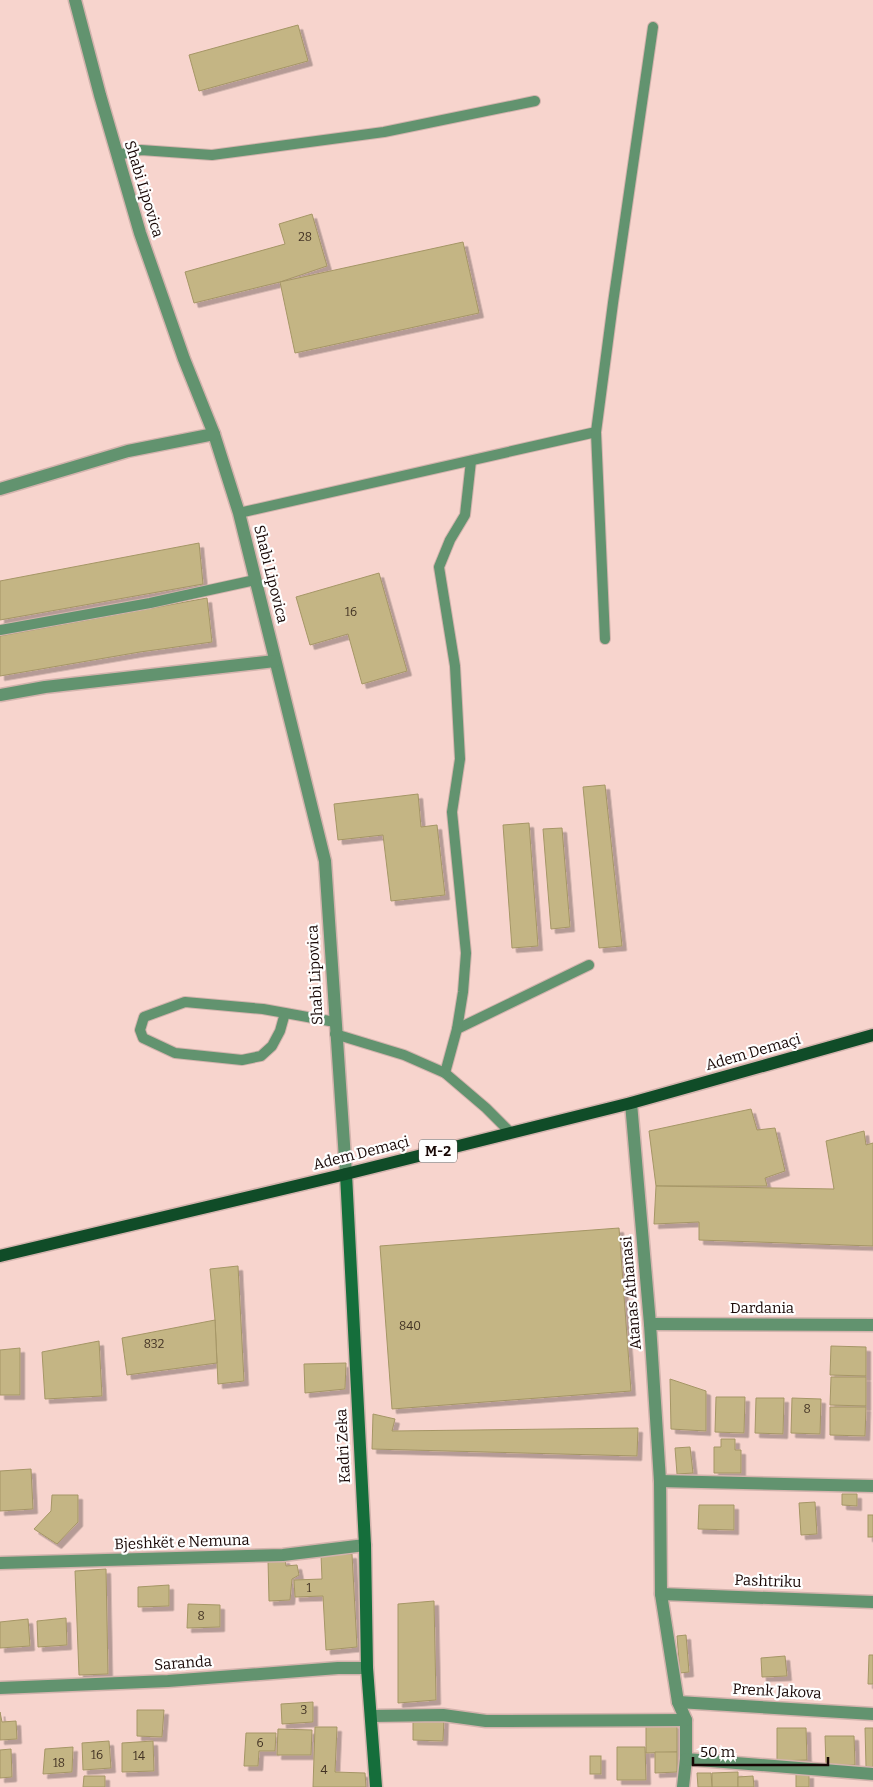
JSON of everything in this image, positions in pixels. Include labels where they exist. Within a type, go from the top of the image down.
[{"type":"main road","name":"Adem Demaçi","points":[[0,1256],[346,1174],[631,1103],[873,1035]]},
{"type":"street","name":"Shabi Lipovica","points":[[75,0],[117,154],[150,260],[184,359],[214,434],[239,513],[325,861],[346,1174]]},
{"type":"street","points":[[0,489],[128,451],[214,434]]},
{"type":"street","points":[[0,695],[45,687],[275,661]]},
{"type":"street","name":"Atanas Athanasi","points":[[631,1103],[650,1324],[660,1481],[661,1594],[678,1702],[686,1720],[684,1787]]},
{"type":"street","name":"Kadri Zeka","points":[[346,1174],[365,1545],[367,1668],[376,1787]]},
{"type":"street","name":"Dardania","points":[[650,1324],[873,1325]]},
{"type":"street","points":[[660,1481],[873,1486]]},
{"type":"street","name":"Bjeshkët e Nemuna","points":[[0,1563],[283,1555],[365,1545]]},
{"type":"street","name":"Pashtriku","points":[[661,1594],[873,1602]]},
{"type":"street","name":"Saranda","points":[[0,1688],[168,1681],[338,1668],[367,1668]]},
{"type":"street","name":"Prenk Jakova","points":[[678,1702],[873,1714]]},
{"type":"street","points":[[371,1716],[443,1715],[486,1721],[686,1720]]},
{"type":"street","points":[[686,1759],[873,1774]]},
{"type":"lane","points":[[604,639],[596,432],[653,27]]},
{"type":"lane","points":[[117,154],[141,150],[212,155],[384,132],[535,101]]},
{"type":"lane","points":[[239,513],[596,432]]},
{"type":"lane","points":[[445,1073],[457,1029],[464,992],[466,953],[452,812],[460,759],[455,666],[439,566],[450,540],[465,515],[471,461]]},
{"type":"lane","points":[[0,630],[150,603],[255,580]]},
{"type":"lane","points":[[457,1029],[589,966]]},
{"type":"lane","points":[[285,1013],[280,1031],[272,1046],[261,1056],[242,1060],[175,1053],[143,1038],[140,1030],[144,1017],[184,1002],[264,1009],[285,1013],[335,1028],[445,1073],[486,1108],[511,1133]]},
{"type":"building","points":[[298,25],[308,61],[199,91],[189,55]]},
{"type":"building","points":[[312,214],[327,266],[280,282],[194,303],[185,272],[285,244],[279,224]]},
{"type":"building","points":[[463,242],[479,313],[295,353],[280,282]]},
{"type":"building","points":[[199,543],[203,584],[0,620],[0,581]]},
{"type":"building","points":[[379,573],[407,671],[362,684],[348,634],[310,645],[296,597]]},
{"type":"building","points":[[207,598],[212,642],[140,652],[0,676],[0,636]]},
{"type":"building","points":[[605,785],[622,946],[599,948],[583,787]]},
{"type":"building","points":[[418,794],[421,827],[437,825],[445,895],[391,901],[383,835],[338,840],[334,804]]},
{"type":"building","points":[[529,823],[538,946],[512,948],[503,825]]},
{"type":"building","points":[[562,828],[570,927],[551,929],[543,829]]},
{"type":"building","points":[[751,1109],[757,1130],[775,1128],[785,1171],[765,1178],[767,1186],[656,1186],[649,1131]]},
{"type":"building","points":[[864,1131],[866,1145],[873,1143],[873,1246],[699,1240],[699,1222],[654,1224],[656,1186],[834,1189],[826,1141]]},
{"type":"building","points":[[619,1228],[631,1391],[392,1409],[380,1246]]},
{"type":"building","points":[[238,1266],[244,1381],[218,1384],[210,1269]]},
{"type":"building","points":[[215,1320],[217,1363],[127,1375],[122,1338]]},
{"type":"building","points":[[99,1341],[102,1396],[45,1399],[42,1352]]},
{"type":"building","points":[[831,1346],[866,1347],[866,1376],[830,1375]]},
{"type":"building","points":[[20,1348],[20,1395],[0,1395],[0,1350]]},
{"type":"building","points":[[346,1363],[345,1389],[305,1393],[304,1364]]},
{"type":"building","points":[[831,1377],[866,1377],[866,1406],[830,1405]]},
{"type":"building","points":[[670,1379],[706,1391],[706,1431],[671,1429]]},
{"type":"building","points":[[716,1397],[745,1397],[744,1433],[715,1432]]},
{"type":"building","points":[[756,1398],[784,1398],[783,1434],[755,1433]]},
{"type":"building","points":[[792,1398],[821,1399],[820,1434],[791,1433]]},
{"type":"building","points":[[830,1407],[866,1407],[865,1436],[830,1435]]},
{"type":"building","points":[[373,1414],[395,1419],[392,1431],[638,1428],[637,1456],[372,1449]]},
{"type":"building","points":[[721,1439],[735,1439],[735,1450],[741,1450],[741,1473],[714,1473],[714,1447],[721,1447]]},
{"type":"building","points":[[690,1447],[693,1473],[677,1474],[675,1448]]},
{"type":"building","points":[[31,1469],[33,1509],[0,1511],[0,1471]]},
{"type":"building","points":[[842,1494],[857,1494],[857,1506],[842,1505]]},
{"type":"building","points":[[52,1495],[78,1495],[78,1522],[57,1544],[34,1529],[51,1511]]},
{"type":"building","points":[[815,1502],[817,1534],[801,1535],[799,1503]]},
{"type":"building","points":[[699,1505],[734,1505],[734,1530],[698,1529]]},
{"type":"building","points":[[868,1515],[873,1515],[873,1537],[868,1537]]},
{"type":"building","points":[[352,1554],[357,1647],[326,1650],[323,1596],[295,1597],[294,1580],[322,1579],[321,1555]]},
{"type":"building","points":[[285,1559],[286,1566],[297,1565],[299,1575],[292,1579],[290,1600],[269,1601],[268,1560]]},
{"type":"building","points":[[106,1569],[108,1674],[79,1675],[75,1571]]},
{"type":"building","points":[[169,1585],[169,1606],[138,1607],[138,1587]]},
{"type":"building","points":[[434,1601],[436,1700],[398,1703],[398,1604]]},
{"type":"building","points":[[188,1604],[220,1605],[220,1627],[187,1628]]},
{"type":"building","points":[[66,1618],[67,1645],[38,1647],[37,1621]]},
{"type":"building","points":[[28,1619],[30,1646],[0,1648],[0,1622]]},
{"type":"building","points":[[686,1635],[689,1672],[680,1673],[677,1636]]},
{"type":"building","points":[[869,1655],[873,1655],[873,1684],[868,1684]]},
{"type":"building","points":[[785,1656],[787,1676],[762,1677],[761,1658]]},
{"type":"building","points":[[313,1702],[313,1722],[282,1724],[281,1704]]},
{"type":"building","points":[[137,1710],[164,1710],[162,1737],[137,1736]]},
{"type":"building","points":[[0,1712],[2,1722],[16,1721],[17,1739],[0,1740]]},
{"type":"building","points":[[444,1718],[443,1741],[413,1740],[413,1720]]},
{"type":"building","points":[[677,1724],[677,1752],[646,1753],[646,1725]]},
{"type":"building","points":[[315,1727],[337,1727],[335,1772],[365,1773],[366,1787],[313,1787]]},
{"type":"building","points":[[777,1728],[806,1728],[807,1760],[777,1761]]},
{"type":"building","points":[[865,1728],[873,1728],[873,1767],[866,1767]]},
{"type":"building","points":[[278,1729],[312,1730],[311,1755],[277,1755]]},
{"type":"building","points":[[246,1733],[276,1733],[275,1751],[259,1751],[258,1766],[244,1766]]},
{"type":"building","points":[[825,1736],[854,1736],[855,1765],[826,1766]]},
{"type":"building","points":[[109,1741],[111,1768],[83,1770],[82,1743]]},
{"type":"building","points":[[153,1741],[154,1771],[122,1772],[122,1743]]},
{"type":"building","points":[[73,1747],[72,1772],[43,1774],[45,1749]]},
{"type":"building","points":[[617,1747],[645,1747],[646,1780],[617,1780]]},
{"type":"building","points":[[11,1749],[12,1777],[0,1778],[0,1750]]},
{"type":"building","points":[[655,1752],[677,1752],[677,1772],[655,1773]]},
{"type":"building","points":[[590,1756],[601,1756],[601,1774],[590,1774]]},
{"type":"building","points":[[738,1772],[738,1787],[712,1787],[712,1773]]},
{"type":"building","points":[[697,1773],[711,1773],[712,1787],[698,1787]]},
{"type":"building","points":[[796,1774],[809,1774],[809,1787],[796,1787]]},
{"type":"building","points":[[84,1776],[105,1776],[105,1787],[83,1787]]},
{"type":"building","points":[[753,1776],[754,1787],[738,1787],[738,1777]]}]
